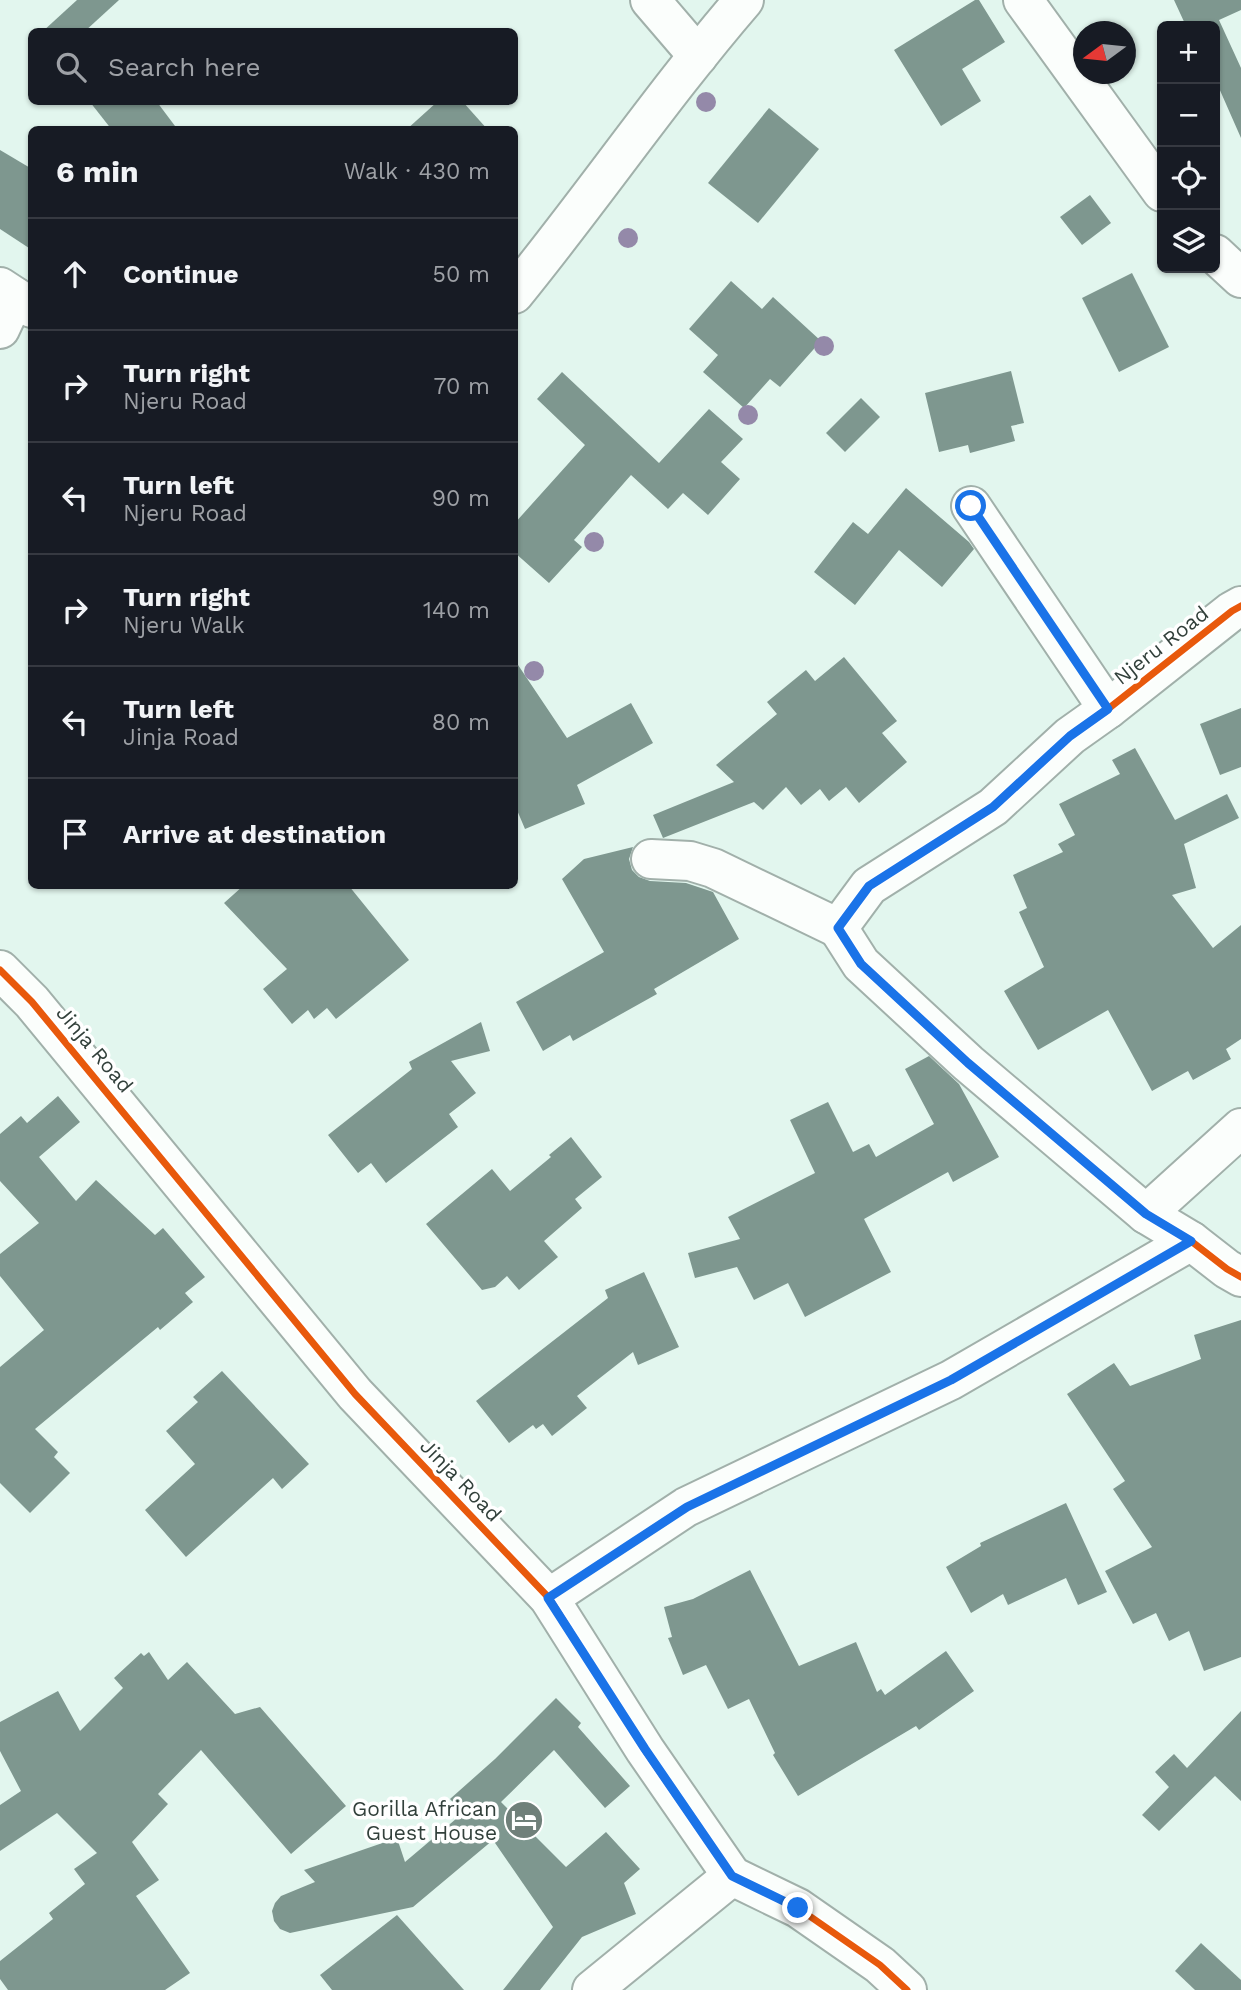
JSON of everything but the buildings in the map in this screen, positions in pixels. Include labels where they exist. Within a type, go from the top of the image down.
[{"type":"street","points":[[650,0],[698,56]]},
{"type":"street","points":[[518,289],[574,221],[698,56],[744,0]]},
{"type":"street","points":[[1023,0],[1157,185]]},
{"type":"street","points":[[1220,259],[1241,278]]},
{"type":"street","points":[[971,506],[1108,709]]},
{"type":"street","name":"Njeru Road","points":[[838,928],[869,886],[993,807],[1070,736],[1241,607]]},
{"type":"street","points":[[651,859],[690,860],[713,868],[838,928],[861,964],[968,1063],[1146,1214],[1191,1241],[1241,1278]]},
{"type":"street","name":"Jinja Road","points":[[0,970],[32,1002],[355,1394],[548,1598],[645,1749],[732,1876],[798,1908],[880,1965],[907,1990]]},
{"type":"street","points":[[1146,1214],[1241,1128]]},
{"type":"street","points":[[548,1598],[687,1507],[951,1380],[1191,1241]]},
{"type":"street","points":[[592,1990],[732,1876]]},
{"type":"cycle path","points":[[1241,606],[1070,736],[993,807],[869,886],[838,928],[861,964],[968,1063],[1146,1214],[1191,1241],[1241,1277]]},
{"type":"cycle path","points":[[0,970],[32,1002],[355,1394],[549,1598],[645,1750],[732,1876],[798,1908],[880,1965],[907,1990]]},
{"type":"place","name":"Gorilla African Guest House","points":[[524,1820]]},
{"type":"route","points":[[798,1908],[732,1876],[645,1749],[548,1598],[687,1507],[951,1380],[1191,1241],[1146,1214],[968,1063],[861,964],[838,928],[869,886],[993,807],[1070,736],[1108,709],[971,506]]}]
